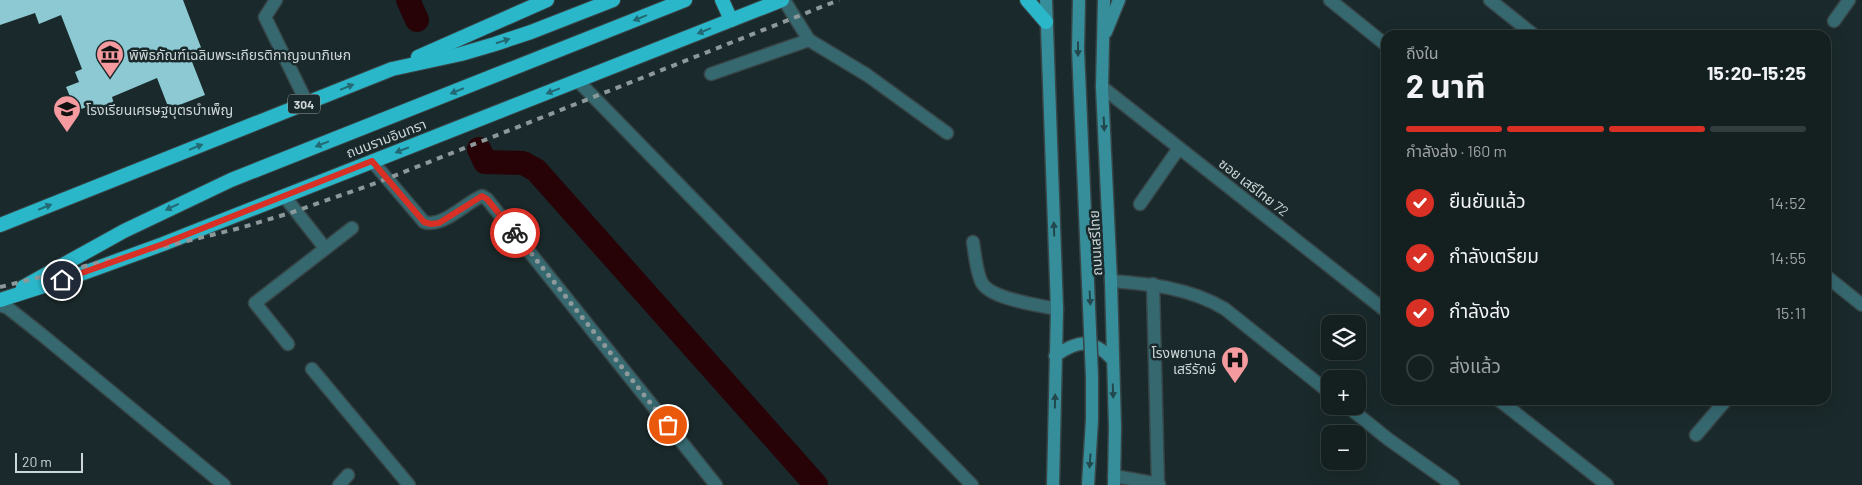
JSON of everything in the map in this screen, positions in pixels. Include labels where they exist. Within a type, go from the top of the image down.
[{"type":"highway","points":[[392,69],[547,0]]},
{"type":"highway","name":"304","points":[[0,225],[392,69],[461,54],[495,44],[613,0]]},
{"type":"highway","points":[[0,300],[124,231],[231,180],[685,0]]},
{"type":"highway","points":[[722,0],[731,20]]},
{"type":"highway","name":"ถนนรามอินทรา","points":[[0,300],[86,272],[783,0]]},
{"type":"highway","points":[[1027,0],[1046,22]]},
{"type":"main road","points":[[1046,0],[1057,309],[1053,485]]},
{"type":"main road","points":[[1079,0],[1078,49],[1092,377],[1092,420],[1088,485]]},
{"type":"main road","name":"ถนนเสรีไทย","points":[[1104,0],[1102,87],[1111,281],[1115,427],[1114,481]]},
{"type":"main road","points":[[1103,40],[1119,0]]},
{"type":"main road","points":[[1055,356],[1075,344],[1086,343],[1102,348],[1112,359]]},
{"type":"street","points":[[276,0],[265,17],[307,103]]},
{"type":"street","points":[[783,0],[809,40],[867,75],[947,133]]},
{"type":"street","points":[[1330,0],[1381,41]]},
{"type":"street","points":[[1490,0],[1528,30]]},
{"type":"street","points":[[1834,20],[1849,0]]},
{"type":"street","points":[[711,74],[809,40]]},
{"type":"street","points":[[578,81],[972,485]]},
{"type":"street","name":"ซอย เสรีไทย 72","points":[[1102,87],[1381,307]]},
{"type":"street","points":[[1140,204],[1179,148]]},
{"type":"street","points":[[372,161],[424,222],[431,224],[439,223],[475,199],[482,196],[487,199],[716,485]]},
{"type":"street","points":[[284,196],[325,248]]},
{"type":"street","points":[[288,344],[254,303],[352,228]]},
{"type":"street","points":[[973,242],[981,282],[988,290],[997,295],[1057,309]]},
{"type":"street","points":[[1111,281],[1153,284],[1196,294],[1211,300],[1321,385]]},
{"type":"street","points":[[1831,282],[1862,305]]},
{"type":"street","points":[[1114,481],[1158,485],[1153,284]]},
{"type":"street","points":[[0,305],[8,308],[41,334],[224,485]]},
{"type":"street","points":[[312,369],[409,485]]},
{"type":"street","points":[[1506,405],[1608,485]]},
{"type":"street","points":[[1696,436],[1722,405]]},
{"type":"street","points":[[1358,415],[1388,439],[1453,485]]},
{"type":"street","points":[[339,485],[348,475]]},
{"type":"building","points":[[0,0],[183,0],[202,50],[189,54],[205,95],[169,109],[157,78],[112,97],[114,104],[91,113],[89,106],[76,111],[66,87],[79,82],[75,72],[82,69],[61,15],[39,24],[35,13],[0,25]]},
{"type":"waterway","points":[[408,0],[417,20]]},
{"type":"waterway","points":[[479,149],[485,162],[523,163],[536,170],[816,485]]},
{"type":"railway","points":[[0,287],[240,228],[290,213],[376,183],[839,0]]},
{"type":"way so far","points":[[515,233],[668,425]]},
{"type":"place","name":"พิพิธภัณฑ์เฉลิมพระเกียรติกาญจนาภิเษก","points":[[110,78]]},
{"type":"place","name":"โรงเรียนเศรษฐบุตรบำเพ็ญ","points":[[67,133]]},
{"type":"place","name":"โรงพยาบาล เสรีรักษ์","points":[[1235,384]]},
{"type":"route","points":[[62,280],[78,276],[163,244],[372,161],[424,222],[431,224],[439,223],[482,196],[487,199],[515,233]]}]
